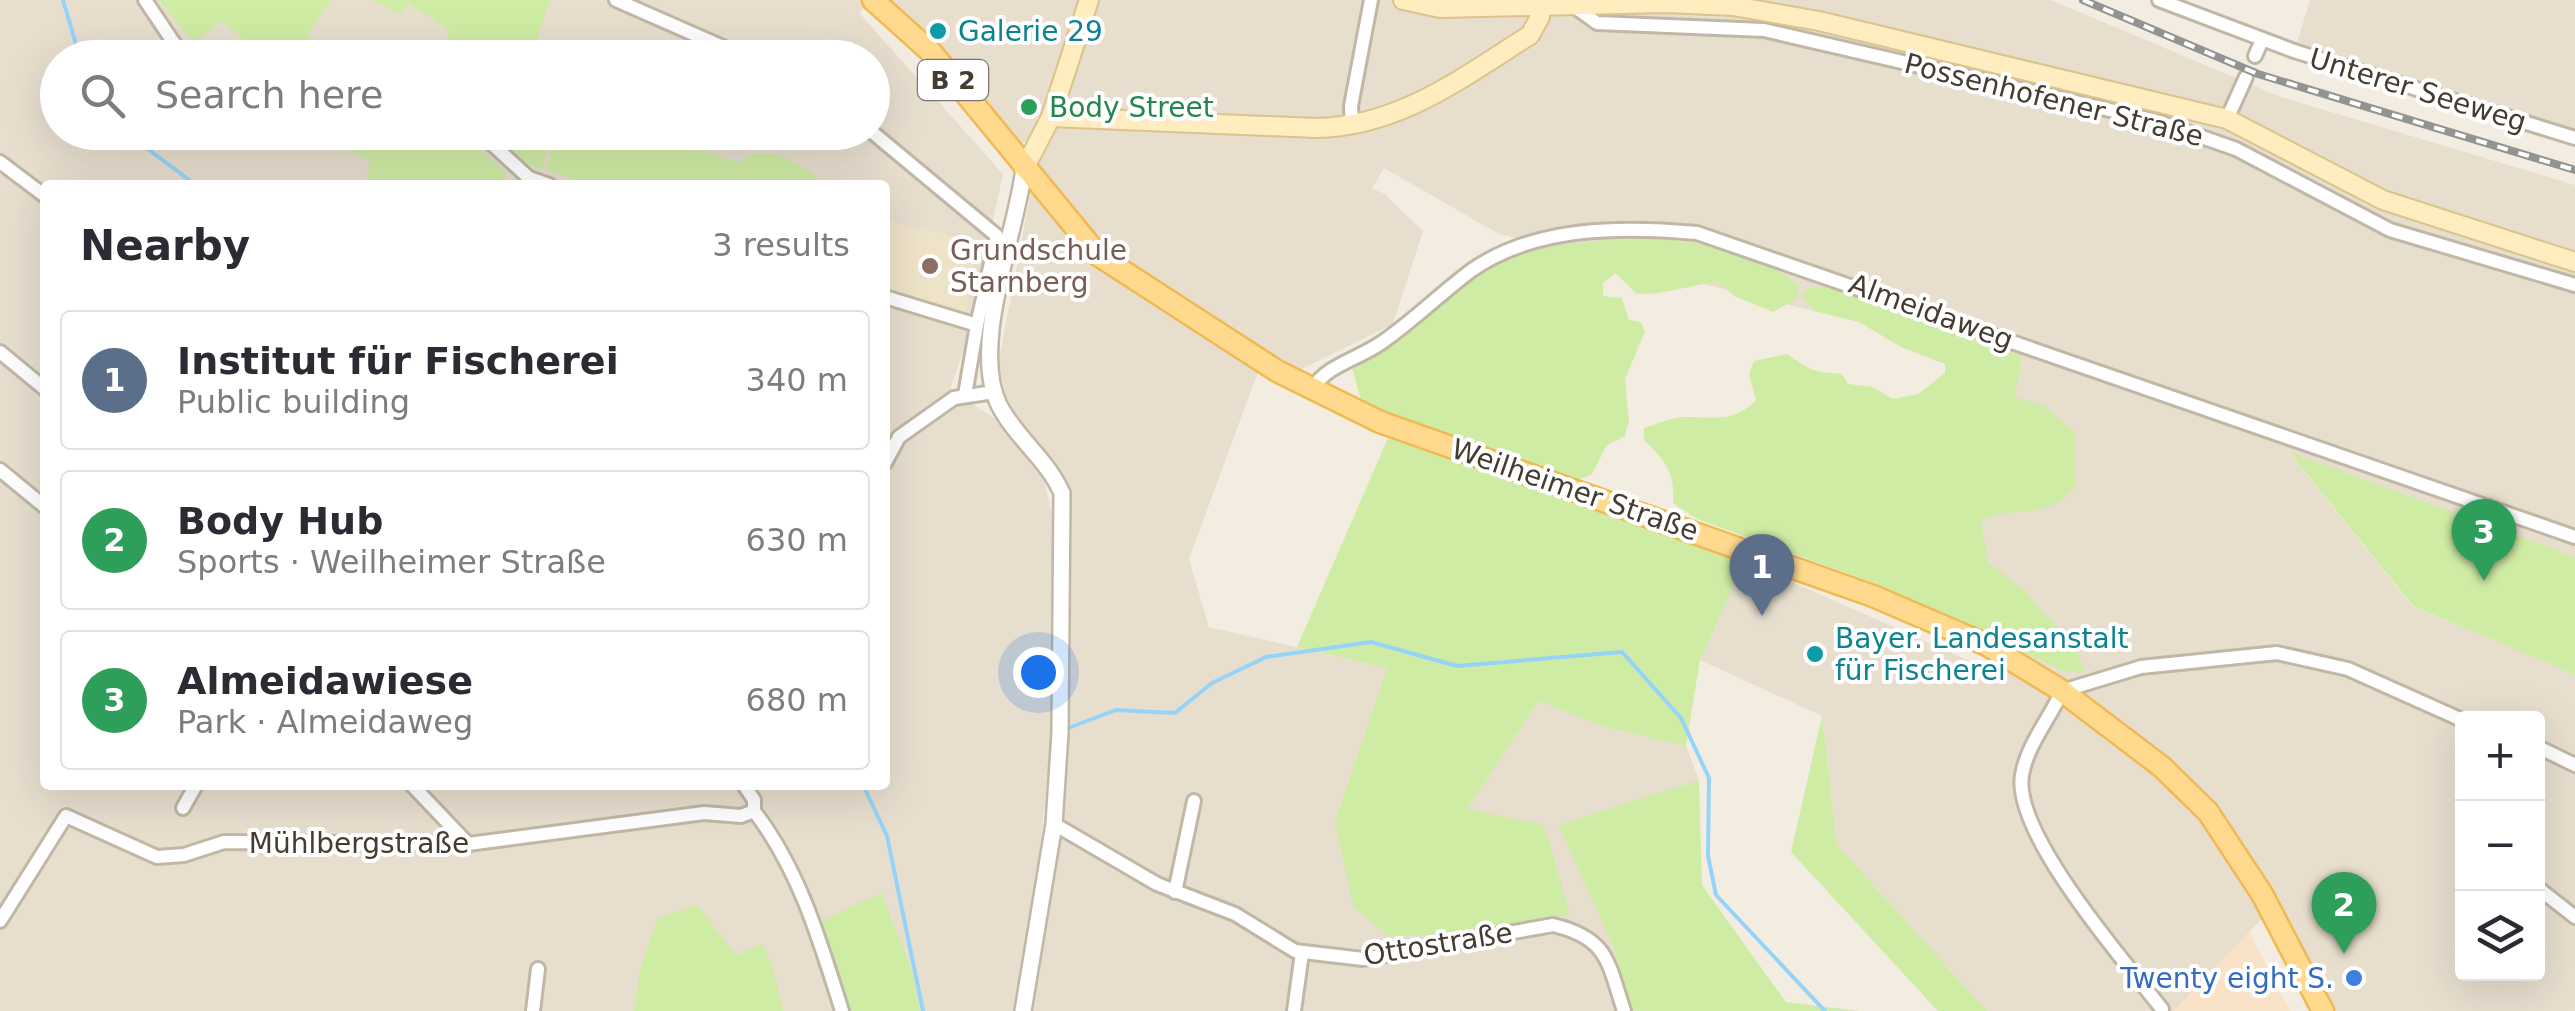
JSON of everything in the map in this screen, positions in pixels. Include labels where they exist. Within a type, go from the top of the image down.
[{"type":"main road","name":"B 2","points":[[874,0],[932,53],[1024,168]]},
{"type":"main road","points":[[1024,168],[1051,117],[1089,0]]},
{"type":"main road","name":"Possenhofener Straße","points":[[1403,0],[1440,8],[1733,6],[1819,21],[2227,120],[2383,200],[2575,262]]},
{"type":"main road","points":[[1051,117],[1316,128],[1352,125],[1418,105],[1530,34],[1540,18],[1540,6]]},
{"type":"main road","name":"Weilheimer Straße","points":[[1024,168],[1098,255],[1312,389],[1380,422],[1497,466],[1779,559],[1873,596],[1987,645],[2062,691],[2162,766],[2208,812],[2262,894],[2322,1011]]},
{"type":"street","points":[[145,0],[172,40]]},
{"type":"street","points":[[616,0],[707,40]]},
{"type":"street","points":[[1352,125],[1351,106],[1372,0]]},
{"type":"street","name":"Unterer Seeweg","points":[[2159,0],[2262,40],[2575,138]]},
{"type":"street","name":"Possenhofener Straße","points":[[1572,5],[1598,24],[1664,23],[1778,33],[2152,120],[2236,149],[2390,230],[2575,285]]},
{"type":"street","points":[[2255,56],[2262,40]]},
{"type":"street","points":[[2227,120],[2246,77]]},
{"type":"street","points":[[890,147],[997,236],[964,395]]},
{"type":"street","points":[[498,150],[535,180]]},
{"type":"street","points":[[0,162],[40,192]]},
{"type":"street","points":[[1023,1011],[1054,824],[1060,733],[1062,493],[1052,470],[1010,422],[994,392],[989,355],[1024,168]]},
{"type":"street","name":"Almeidaweg","points":[[1312,389],[1322,374],[1379,344],[1470,272],[1510,249],[1617,229],[1697,233],[2575,537]]},
{"type":"street","points":[[890,298],[976,325]]},
{"type":"street","points":[[0,352],[40,385]]},
{"type":"street","points":[[890,454],[900,437],[964,395],[994,392]]},
{"type":"street","points":[[0,470],[40,503]]},
{"type":"street","points":[[2162,1010],[2074,894],[2026,814],[2022,773],[2062,691],[2141,667],[2276,653],[2348,669],[2455,717]]},
{"type":"street","points":[[2545,750],[2575,765]]},
{"type":"street","points":[[184,808],[193,790]]},
{"type":"street","points":[[417,790],[468,844]]},
{"type":"street","points":[[747,790],[754,800],[754,811],[776,840],[800,890],[842,1011]]},
{"type":"street","points":[[1175,892],[1194,801]]},
{"type":"street","name":"Mühlbergstraße","points":[[0,921],[66,816],[158,857],[184,856],[224,842],[468,844],[704,813],[741,816],[754,811]]},
{"type":"street","name":"Ottostraße","points":[[1054,824],[1175,892],[1235,914],[1302,952],[1363,960],[1554,925],[1593,938],[1610,967],[1624,1011]]},
{"type":"street","points":[[2542,891],[2575,917]]},
{"type":"street","points":[[1294,1011],[1302,952]]},
{"type":"street","points":[[534,1011],[538,969]]},
{"type":"shaded area","points":[[0,0],[866,0],[860,14],[883,40],[40,40],[40,150],[890,150],[890,48],[1003,174],[969,334],[950,390],[996,419],[1020,446],[1044,480],[1054,523],[1053,726],[1023,1011],[0,1011]]},
{"type":"shaded area","points":[[888,0],[1087,0],[1046,115],[1025,143],[996,130]]},
{"type":"shaded area","points":[[1094,0],[2051,0],[2281,97],[2575,185],[2575,557],[2290,454],[2412,606],[2575,675],[2575,1011],[2335,1011],[2277,903],[2174,1011],[1987,1011],[1837,845],[1822,716],[1700,660],[1745,561],[1988,669],[1970,506],[2023,362],[1499,234],[1384,168],[1372,189],[1383,193],[1423,231],[1393,324],[1292,374],[1101,251],[1032,157]]},
{"type":"shaded area","points":[[2310,0],[2575,0],[2575,130],[2296,46]]},
{"type":"shaded area","points":[[1033,180],[1097,258],[1262,361],[1189,559],[1209,627],[1387,668],[1335,821],[1466,810],[1539,701],[1604,727],[1686,746],[1699,780],[1560,825],[1615,951],[1631,1011],[1031,1011],[1070,705],[1066,491],[1057,466],[1009,406],[998,365]]},
{"type":"shaded area","name":"Grundschule Starnberg","points":[[890,221],[979,242],[965,314],[890,292]]},
{"type":"shaded area","points":[[2249,932],[2290,1011],[2174,1011]]},
{"type":"green space","points":[[158,0],[331,0],[307,35],[314,40],[245,40],[222,21],[192,40]]},
{"type":"green space","points":[[373,0],[550,0],[537,40],[446,40],[450,31],[408,3],[400,14]]},
{"type":"green space","points":[[350,150],[480,150],[504,171],[507,180],[366,180],[370,161]]},
{"type":"green space","points":[[511,150],[547,150],[542,170],[523,162]]},
{"type":"green space","points":[[552,150],[700,150],[739,163],[758,154],[778,156],[817,177],[576,180],[546,170]]},
{"type":"green space","points":[[1651,236],[1709,246],[1766,264],[1798,286],[1797,299],[1773,312],[1734,296],[1718,282],[1637,294],[1615,273],[1603,283],[1603,296],[1622,298],[1629,320],[1641,322],[1645,332],[1625,379],[1629,421],[1625,436],[1607,445],[1592,474],[1571,483],[1382,415],[1361,400],[1352,368],[1434,302],[1479,272],[1541,248]]},
{"type":"green space","points":[[1828,287],[2023,357],[2014,397],[2044,406],[2075,433],[2076,486],[2064,498],[2041,509],[1981,521],[1988,562],[2022,589],[2074,645],[2084,669],[2080,673],[2061,670],[1874,583],[1697,519],[1673,503],[1671,475],[1644,440],[1644,428],[1680,417],[1723,417],[1748,407],[1756,400],[1749,374],[1754,361],[1787,354],[1813,370],[1842,374],[1848,384],[1873,387],[1893,399],[1918,394],[1945,373],[1945,364],[1901,347],[1859,322],[1814,311],[1802,296],[1808,288]]},
{"type":"green space","points":[[1388,438],[1745,561],[1700,660],[1686,746],[1604,727],[1539,701],[1467,809],[1544,825],[1570,914],[1500,931],[1390,937],[1353,906],[1335,821],[1387,668],[1297,647]]},
{"type":"green space","points":[[2289,452],[2575,557],[2575,675],[2413,606]]},
{"type":"green space","points":[[1822,716],[1837,845],[1987,1011],[1938,1011],[1791,852]]},
{"type":"green space","points":[[1699,780],[1702,885],[1786,1002],[1859,1011],[1631,1011],[1615,951],[1559,825]]},
{"type":"green space","points":[[881,893],[912,970],[920,1011],[842,1011],[813,925]]},
{"type":"green space","points":[[697,905],[736,955],[762,944],[771,961],[783,1011],[634,1011],[641,966],[657,919]]},
{"type":"waterway","points":[[63,0],[75,40]]},
{"type":"waterway","points":[[149,150],[189,180]]},
{"type":"waterway","points":[[1071,727],[1116,710],[1175,713],[1212,683],[1266,657],[1371,642],[1457,666],[1622,652],[1681,718],[1709,778],[1708,856],[1716,895],[1825,1011]]},
{"type":"waterway","points":[[865,790],[887,836],[923,1011]]},
{"type":"railway","points":[[2083,0],[2258,74],[2575,170]]},
{"type":"place","name":"Galerie 29","points":[[938,31]]},
{"type":"place","name":"Body Street","points":[[1029,107]]},
{"type":"place","name":"Grundschule Starnberg","points":[[930,266]]},
{"type":"place","name":"Almeidawiese","points":[[2484,581]]},
{"type":"place","name":"Institut für Fischerei","points":[[1762,616]]},
{"type":"place","name":"Bayer. Landesanstalt für Fischerei","points":[[1815,654]]},
{"type":"place","name":"Body Hub","points":[[2344,954]]},
{"type":"place","name":"Twenty eight S.","points":[[2354,978]]}]
